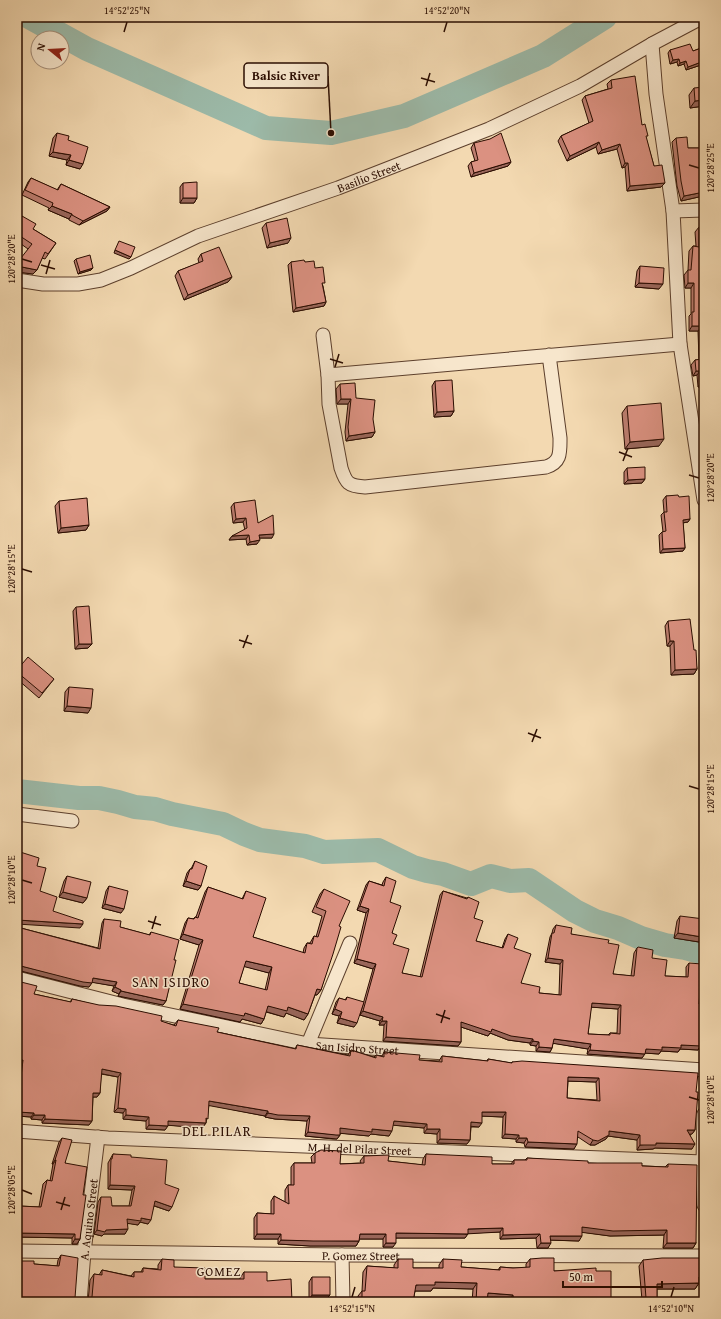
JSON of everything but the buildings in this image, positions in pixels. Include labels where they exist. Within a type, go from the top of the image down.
[{"type":"street","name":"Basilio Street","points":[[17,280],[44,284],[78,284],[101,280],[131,268],[198,236],[338,188],[489,129],[580,86],[652,44],[703,17]]},
{"type":"street","points":[[652,44],[656,94],[673,211],[680,344],[704,500]]},
{"type":"street","points":[[673,211],[704,210]]},
{"type":"street","points":[[323,335],[328,374],[329,404],[340,468],[348,484],[353,486],[365,487],[546,467],[553,464],[558,459],[560,451],[560,438],[549,355]]},
{"type":"street","points":[[328,374],[680,344]]},
{"type":"street","points":[[17,814],[72,821]]},
{"type":"street","points":[[308,1044],[350,943]]},
{"type":"street","name":"San Isidro Street","points":[[17,978],[122,1005],[308,1044],[704,1070]]},
{"type":"street","points":[[704,1114],[704,1205]]},
{"type":"street","name":"M. H. del Pilar Street","points":[[17,1131],[98,1137],[703,1162]]},
{"type":"street","name":"A. Aquino Street","points":[[80,1302],[84,1252],[98,1137]]},
{"type":"street","name":"P. Gomez Street","points":[[17,1251],[342,1255],[704,1256]]},
{"type":"street","points":[[342,1255],[343,1302]]},
{"type":"waterway","points":[[29,17],[87,49],[266,128],[331,133],[404,116],[543,56],[605,17]]},
{"type":"waterway","points":[[17,791],[79,798],[99,798],[135,807],[155,809],[172,814],[223,824],[260,840],[305,846],[324,852],[378,850],[413,867],[443,874],[471,884],[491,876],[510,881],[529,880],[575,911],[595,921],[665,945],[696,951],[704,950]]},
{"type":"place","name":"Balsic River","points":[[331,133]]},
{"type":"district","name":"SAN ISIDRO","points":[[171,982]]},
{"type":"district","name":"DEL PILAR","points":[[217,1131]]},
{"type":"district","name":"GOMEZ","points":[[219,1271]]}]
